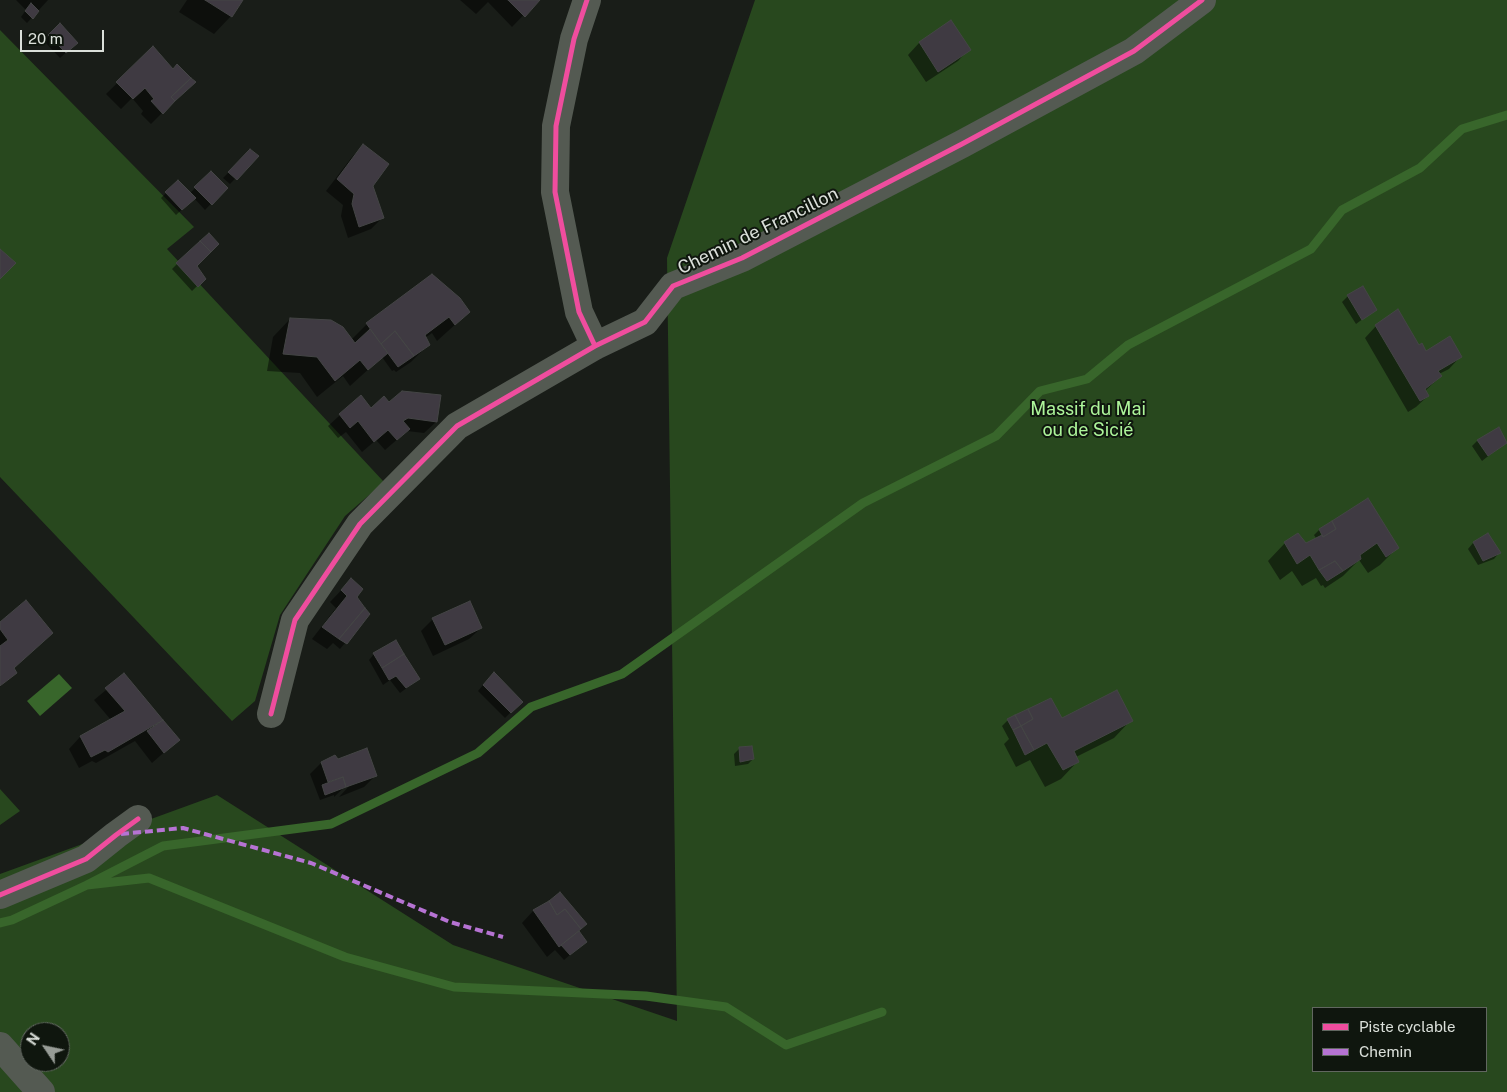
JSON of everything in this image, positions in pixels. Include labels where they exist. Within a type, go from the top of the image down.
[{"type":"street","points":[[587,0],[574,38],[556,126],[555,192],[579,312],[595,346]]},
{"type":"street","name":"Chemin de Francillon","points":[[271,714],[295,620],[360,524],[457,426],[595,346],[645,322],[673,286],[742,258],[962,144],[1134,51],[1202,0]]},
{"type":"street","points":[[0,895],[86,859],[138,819]]},
{"type":"street","points":[[0,1046],[41,1092]]},
{"type":"green space","name":"Massif du Mai ou de Sicié","points":[[755,0],[1507,0],[1507,1092],[0,1092],[0,874],[217,795],[453,945],[677,1021],[667,258]]},
{"type":"green space","points":[[0,30],[194,227],[167,249],[384,482],[345,516],[280,615],[255,701],[232,721],[0,477]]},
{"type":"green space","points":[[0,789],[20,811],[0,825]]},
{"type":"shaded area","points":[[59,674],[72,688],[40,716],[27,701]]},
{"type":"building","points":[[205,0],[243,0],[232,17]]},
{"type":"building","points":[[508,0],[540,0],[525,17]]},
{"type":"building","points":[[31,3],[39,11],[33,19],[25,11]]},
{"type":"building","points":[[951,20],[971,50],[938,72],[919,42]]},
{"type":"building","points":[[60,23],[78,43],[66,53],[48,35]]},
{"type":"building","points":[[153,46],[173,69],[177,64],[191,78],[171,97],[175,101],[163,114],[151,101],[154,99],[145,88],[133,99],[116,82]]},
{"type":"building","points":[[191,78],[196,82],[175,101],[171,97]]},
{"type":"building","points":[[363,144],[389,164],[373,186],[384,218],[359,227],[352,204],[354,194],[337,179]]},
{"type":"building","points":[[250,149],[259,156],[237,180],[228,172]]},
{"type":"building","points":[[211,171],[228,188],[212,205],[194,187]]},
{"type":"building","points":[[178,180],[196,198],[182,210],[165,192]]},
{"type":"building","points":[[209,233],[219,244],[211,252],[200,241]]},
{"type":"building","points":[[200,241],[211,252],[197,266],[206,279],[198,287],[176,263]]},
{"type":"building","points":[[0,249],[16,263],[0,279]]},
{"type":"building","points":[[432,274],[460,298],[470,312],[455,325],[449,317],[425,335],[430,345],[414,356],[395,331],[381,344],[366,323]]},
{"type":"building","points":[[1363,286],[1377,310],[1362,320],[1347,295]]},
{"type":"building","points":[[1398,309],[1419,345],[1422,343],[1426,351],[1450,336],[1462,357],[1438,371],[1442,376],[1425,389],[1429,396],[1420,401],[1375,325]]},
{"type":"building","points":[[290,318],[331,320],[343,327],[355,343],[370,329],[388,353],[368,370],[360,360],[335,381],[317,357],[283,354]]},
{"type":"building","points":[[395,331],[414,356],[398,367],[381,344]]},
{"type":"building","points":[[402,391],[441,395],[437,422],[408,418],[403,421],[410,429],[397,440],[388,430],[374,442],[358,421],[350,428],[339,414],[361,395],[371,408],[384,396],[389,402]]},
{"type":"building","points":[[1499,427],[1507,443],[1488,456],[1477,440]]},
{"type":"building","points":[[1368,498],[1399,548],[1386,557],[1377,543],[1360,555],[1361,559],[1343,571],[1335,561],[1319,570],[1310,555],[1297,564],[1284,542],[1298,533],[1306,543],[1322,535],[1323,537],[1336,529],[1332,521]]},
{"type":"building","points":[[1332,521],[1336,529],[1323,537],[1319,529]]},
{"type":"building","points":[[1488,533],[1501,553],[1483,561],[1473,542]]},
{"type":"building","points":[[1335,561],[1343,571],[1327,581],[1319,570]]},
{"type":"building","points":[[351,578],[363,589],[357,597],[365,608],[339,639],[322,627],[347,596],[341,590]]},
{"type":"building","points":[[26,600],[53,633],[14,668],[17,673],[0,686],[0,646],[8,640],[0,629],[0,622]]},
{"type":"building","points":[[470,601],[482,628],[445,645],[432,618]]},
{"type":"building","points":[[365,608],[370,614],[347,644],[339,639]]},
{"type":"building","points":[[396,640],[404,654],[382,668],[373,653]]},
{"type":"building","points":[[404,654],[420,679],[406,688],[396,676],[389,680],[382,668]]},
{"type":"building","points":[[494,672],[523,702],[511,713],[483,685]]},
{"type":"building","points":[[124,673],[163,720],[108,752],[105,750],[91,757],[80,736],[125,711],[105,688]]},
{"type":"building","points":[[1117,690],[1133,721],[1074,751],[1079,762],[1063,770],[1047,743],[1034,750],[1021,726],[1033,719],[1028,709],[1051,698],[1062,718]]},
{"type":"building","points":[[1028,709],[1033,719],[1021,726],[1015,715]]},
{"type":"building","points":[[1015,715],[1021,726],[1013,730],[1007,719]]},
{"type":"building","points":[[163,720],[180,740],[164,753],[147,731]]},
{"type":"building","points":[[1021,726],[1034,750],[1025,755],[1013,730]]},
{"type":"building","points":[[752,746],[754,759],[740,762],[739,747]]},
{"type":"building","points":[[367,748],[377,776],[346,787],[343,777],[328,782],[321,762],[335,755],[338,759]]},
{"type":"building","points":[[343,777],[346,787],[325,795],[322,785]]},
{"type":"building","points":[[560,892],[587,924],[581,929],[565,909],[557,915],[549,901]]},
{"type":"building","points":[[549,901],[557,915],[565,909],[581,929],[559,947],[533,910]]},
{"type":"building","points":[[579,931],[587,942],[570,955],[561,945]]},
{"type":"waterway","points":[[87,885],[163,846],[331,824],[478,753],[531,707],[622,674],[863,503],[996,436],[1040,391],[1087,379],[1128,345],[1311,249],[1342,210],[1420,168],[1462,129],[1507,115]]},
{"type":"waterway","points":[[0,923],[12,920],[87,885],[149,878],[345,957],[454,987],[646,996],[726,1007],[786,1045],[882,1012]]},
{"type":"marked path","points":[[121,834],[183,828],[311,863],[450,922],[503,937]]},
{"type":"cycle path","points":[[587,0],[574,39],[556,126],[555,192],[579,312],[595,346]]},
{"type":"cycle path","points":[[271,714],[295,620],[360,524],[457,426],[595,346],[645,322],[673,286],[742,258],[962,144],[1134,51],[1202,0]]},
{"type":"cycle path","points":[[0,895],[86,859],[138,819]]}]
